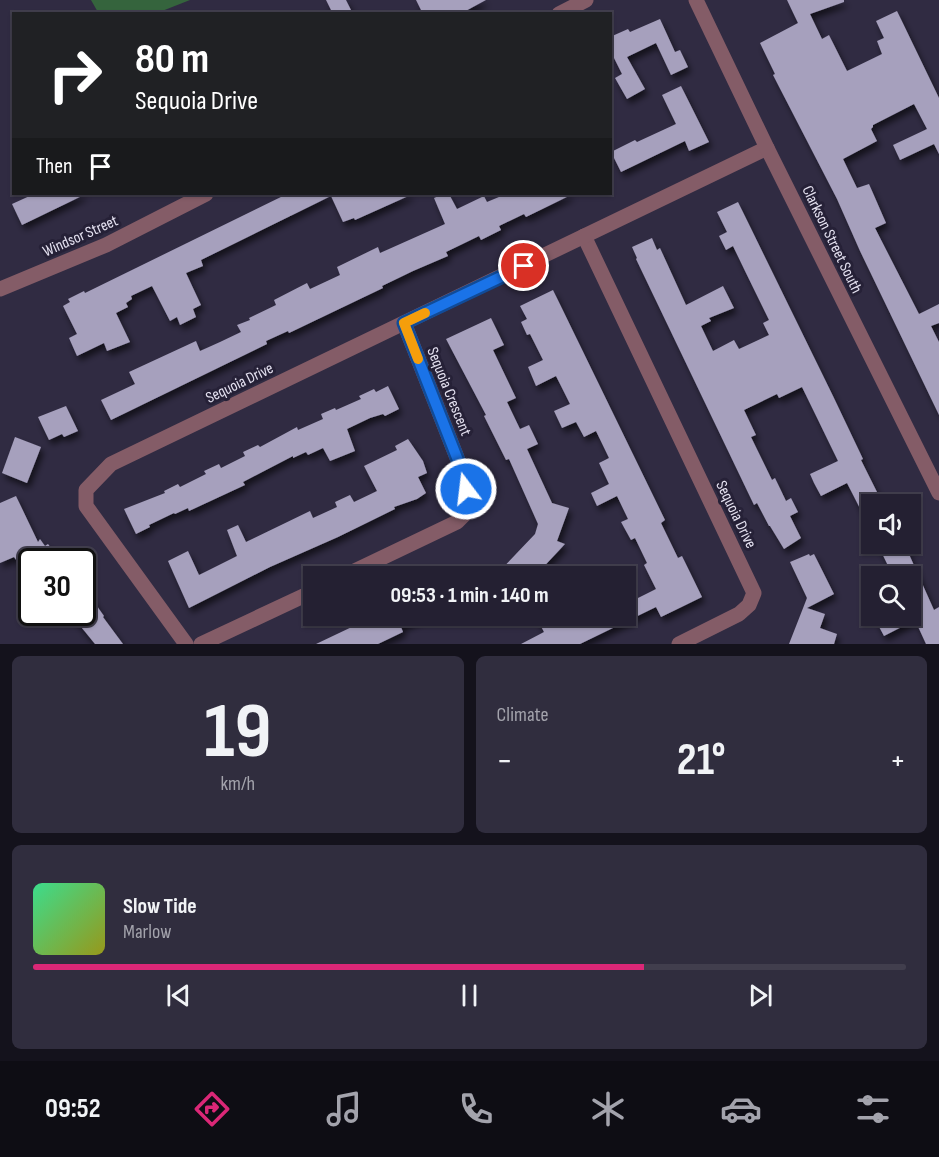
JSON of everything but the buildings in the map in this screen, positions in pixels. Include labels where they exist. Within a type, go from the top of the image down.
[{"type":"street","points":[[563,12],[586,0]]},
{"type":"street","name":"Clarkson Street South","points":[[696,0],[939,493]]},
{"type":"street","name":"Sequoia Drive","points":[[186,644],[86,506],[86,490],[111,464],[767,148]]},
{"type":"street","name":"Windsor Street","points":[[0,289],[106,245],[204,195]]},
{"type":"street","name":"Sequoia Drive","points":[[584,236],[754,593],[749,605],[739,614],[679,644]]},
{"type":"street","name":"Sequoia Crescent","points":[[365,566],[457,522],[465,514],[468,505],[463,473],[404,323]]},
{"type":"street","points":[[201,644],[303,596]]},
{"type":"green space","points":[[91,0],[190,0],[160,12],[98,12]]},
{"type":"slow traffic","points":[[418,359],[404,323],[425,313]]},
{"type":"route","points":[[466,489],[463,473],[404,323],[524,266]]}]
